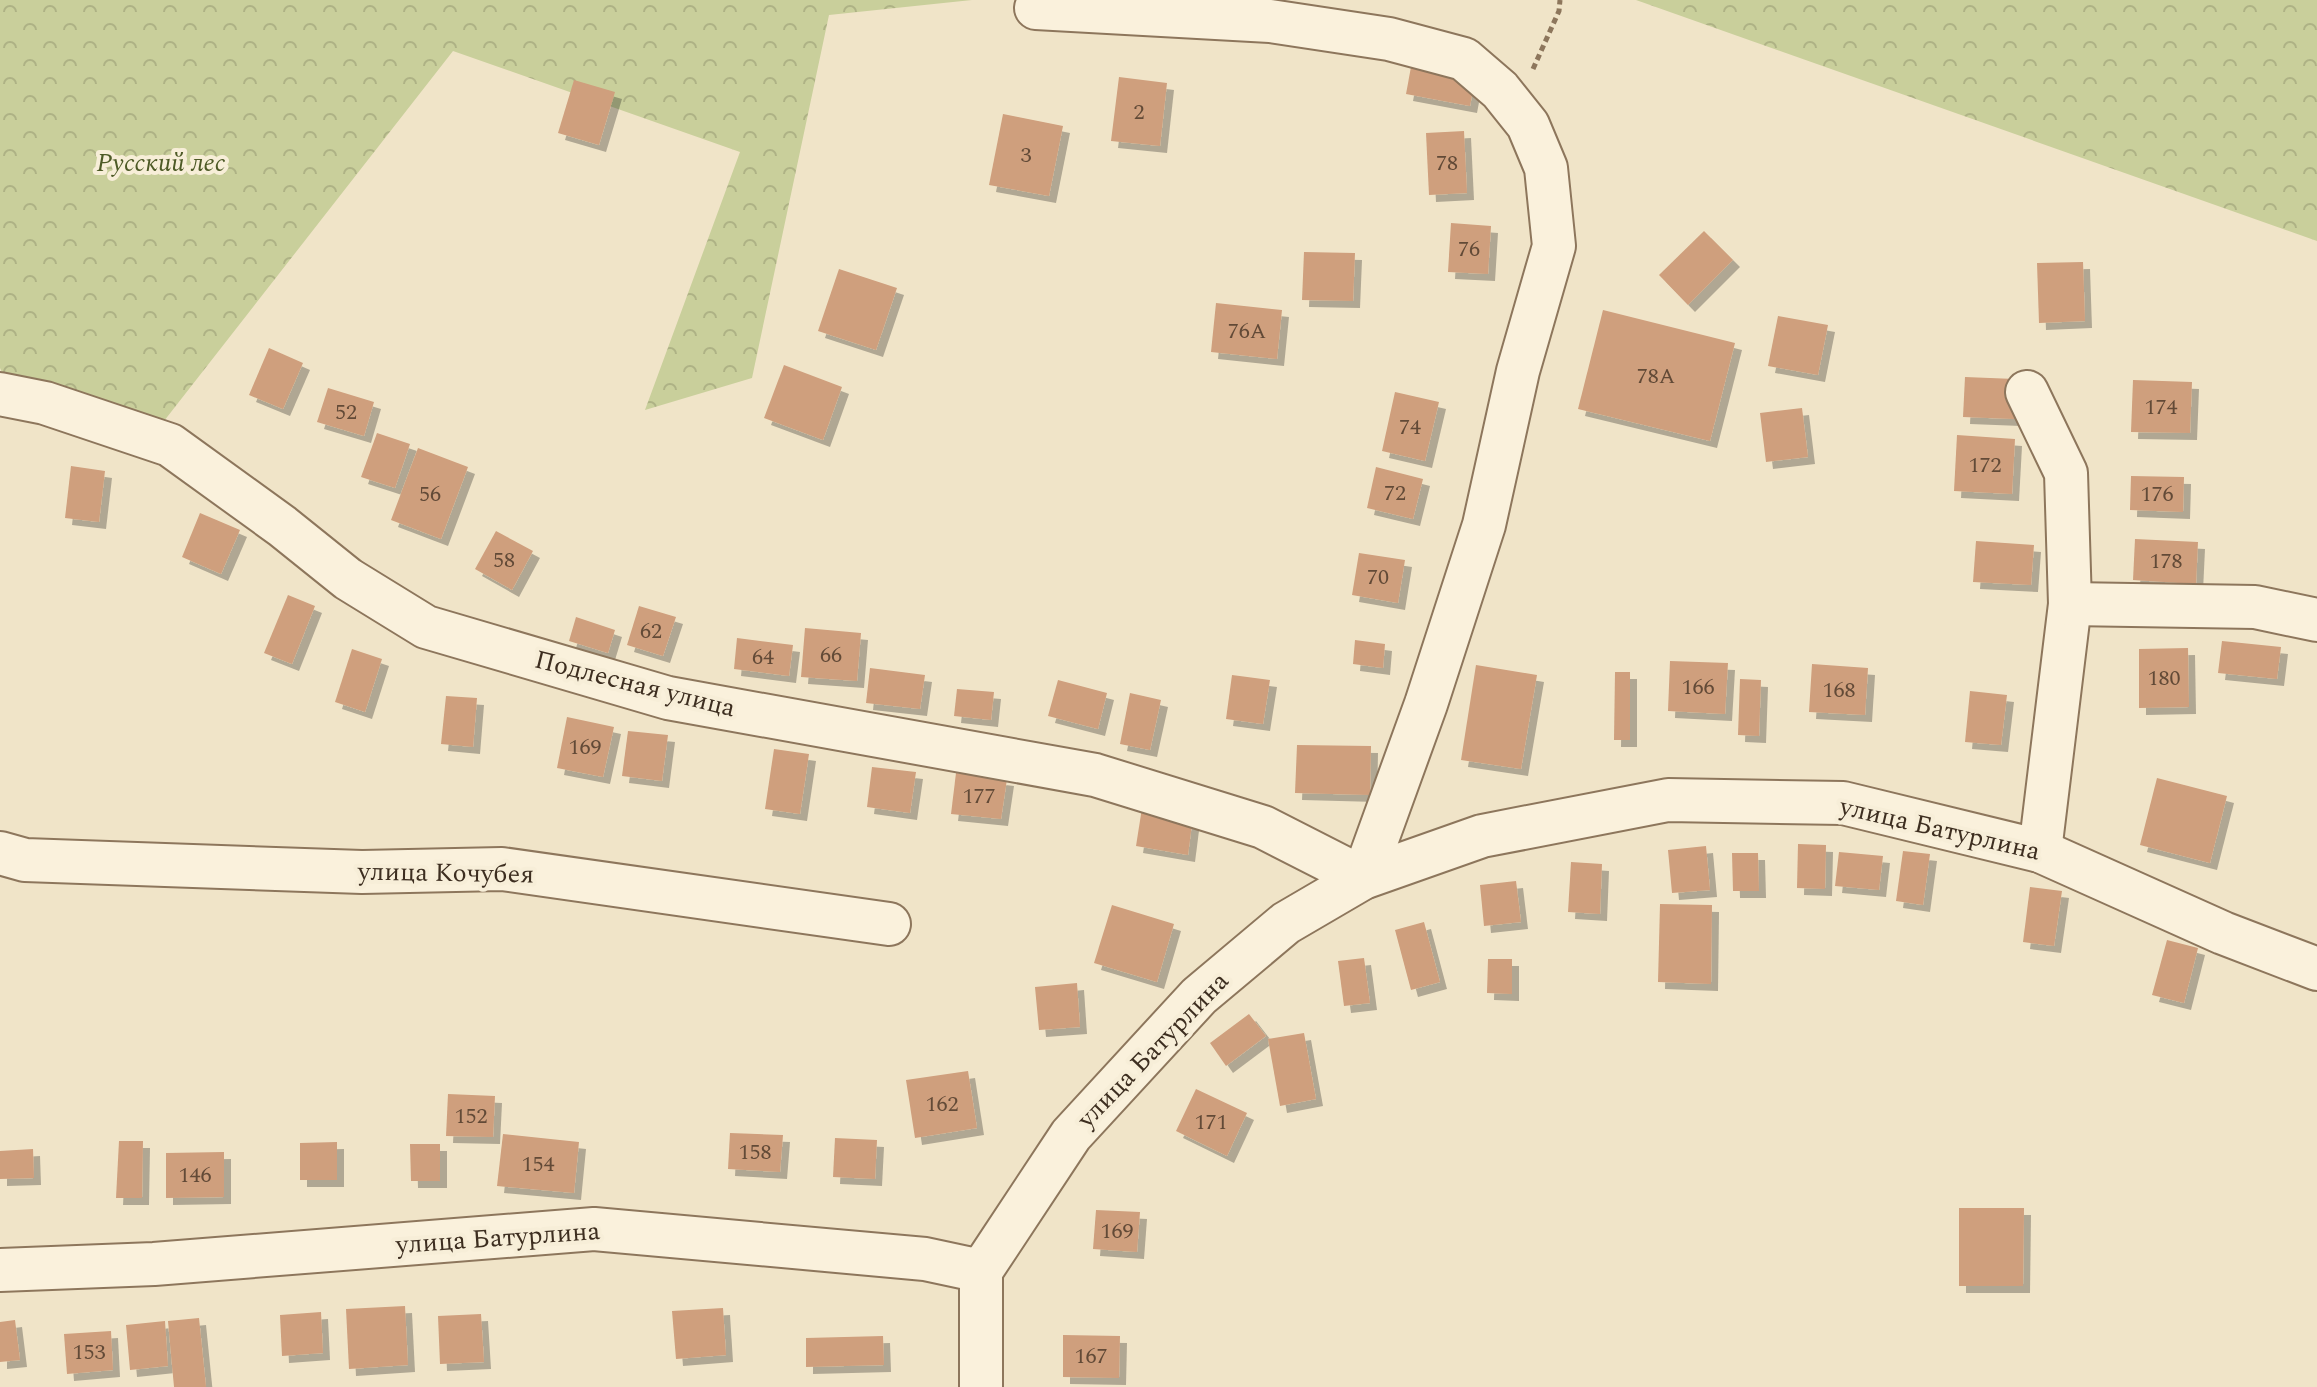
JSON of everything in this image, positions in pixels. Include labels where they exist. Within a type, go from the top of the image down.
[{"type":"street","points":[[1036,8],[1270,21],[1389,39],[1464,59],[1500,90],[1528,125],[1546,168],[1554,246],[1518,371],[1484,525],[1426,704],[1363,878]]},
{"type":"street","points":[[2027,392],[2066,473],[2070,604],[2040,851]]},
{"type":"street","name":"Подлесная улица","points":[[0,394],[45,403],[170,445],[282,526],[348,579],[426,627],[668,698],[1095,775],[1263,827],[1363,878]]},
{"type":"street","points":[[2070,604],[2255,607],[2317,620]]},
{"type":"street","name":"улица Батурлина","points":[[0,1270],[154,1264],[594,1229],[925,1259],[981,1271],[1071,1135],[1199,996],[1286,923],[1363,878],[1482,836],[1668,800],[1843,803],[2040,851],[2223,933],[2317,969]]},
{"type":"street","name":"улица Кочубея","points":[[0,853],[25,860],[362,872],[502,869],[889,924]]},
{"type":"street","points":[[981,1271],[981,1387]]},
{"type":"path","points":[[1515,109],[1559,11],[1560,0]]},
{"type":"green space","name":"Русский лес","points":[[0,0],[972,0],[829,15],[752,378],[645,410],[740,152],[453,51],[164,421],[9,388],[0,368]]},
{"type":"green space","points":[[1636,0],[2317,0],[2317,241]]},
{"type":"building","points":[[1411,67],[1475,79],[1470,106],[1406,94]]},
{"type":"building","points":[[1119,77],[1167,83],[1160,146],[1111,141]]},
{"type":"building","points":[[574,80],[615,92],[599,145],[558,133]]},
{"type":"building","points":[[1003,114],[1063,126],[1049,196],[989,185]]},
{"type":"building","points":[[1464,131],[1467,193],[1429,195],[1426,133]]},
{"type":"building","points":[[1451,223],[1491,226],[1488,274],[1448,272]]},
{"type":"building","points":[[1704,231],[1733,260],[1688,305],[1659,275]]},
{"type":"building","points":[[1304,252],[1355,253],[1353,301],[1302,300]]},
{"type":"building","points":[[2083,262],[2085,321],[2039,323],[2037,263]]},
{"type":"building","points":[[839,269],[897,288],[876,350],[818,331]]},
{"type":"building","points":[[1216,303],[1282,310],[1277,359],[1211,352]]},
{"type":"building","points":[[1603,310],[1735,343],[1710,441],[1578,409]]},
{"type":"building","points":[[1778,316],[1828,325],[1818,375],[1768,366]]},
{"type":"building","points":[[269,348],[303,363],[283,409],[249,395]]},
{"type":"building","points":[[784,365],[842,387],[823,440],[764,418]]},
{"type":"building","points":[[1965,377],[2015,379],[2014,419],[1963,417]]},
{"type":"building","points":[[2133,380],[2192,382],[2190,433],[2131,432]]},
{"type":"building","points":[[328,388],[374,402],[364,436],[317,422]]},
{"type":"building","points":[[1395,392],[1439,402],[1425,461],[1382,451]]},
{"type":"building","points":[[1802,408],[1808,457],[1766,462],[1760,413]]},
{"type":"building","points":[[377,433],[410,444],[395,488],[361,477]]},
{"type":"building","points":[[1957,435],[2015,439],[2012,494],[1954,491]]},
{"type":"building","points":[[418,448],[468,467],[441,539],[391,520]]},
{"type":"building","points":[[71,466],[105,471],[99,522],[65,518]]},
{"type":"building","points":[[1376,467],[1423,479],[1413,519],[1367,508]]},
{"type":"building","points":[[2131,476],[2184,477],[2183,512],[2130,510]]},
{"type":"building","points":[[200,513],[240,530],[221,574],[182,557]]},
{"type":"building","points":[[496,531],[533,551],[512,590],[475,569]]},
{"type":"building","points":[[2135,539],[2198,542],[2196,584],[2133,580]]},
{"type":"building","points":[[1976,541],[2034,545],[2031,585],[1973,582]]},
{"type":"building","points":[[1359,553],[1405,560],[1398,603],[1352,595]]},
{"type":"building","points":[[288,595],[315,606],[292,664],[264,653]]},
{"type":"building","points":[[639,606],[676,617],[663,656],[627,645]]},
{"type":"building","points":[[576,617],[615,630],[608,653],[569,641]]},
{"type":"building","points":[[805,628],[861,633],[857,681],[801,677]]},
{"type":"building","points":[[737,638],[793,645],[789,676],[734,669]]},
{"type":"building","points":[[1355,640],[1385,644],[1383,668],[1353,664]]},
{"type":"building","points":[[2222,641],[2281,647],[2277,679],[2218,673]]},
{"type":"building","points":[[2188,648],[2189,707],[2139,708],[2139,649]]},
{"type":"building","points":[[352,649],[382,659],[365,712],[335,702]]},
{"type":"building","points":[[1670,661],[1728,663],[1725,714],[1668,711]]},
{"type":"building","points":[[1812,664],[1868,668],[1865,715],[1809,712]]},
{"type":"building","points":[[1476,665],[1537,675],[1521,769],[1461,760]]},
{"type":"building","points":[[870,668],[925,675],[920,709],[866,703]]},
{"type":"building","points":[[1615,672],[1630,672],[1630,740],[1614,740]]},
{"type":"building","points":[[1232,675],[1270,680],[1263,724],[1226,719]]},
{"type":"building","points":[[1740,679],[1761,680],[1759,736],[1738,735]]},
{"type":"building","points":[[1058,680],[1107,693],[1098,729],[1048,716]]},
{"type":"building","points":[[957,689],[994,692],[991,720],[954,716]]},
{"type":"building","points":[[1970,691],[2007,695],[2001,745],[1965,742]]},
{"type":"building","points":[[1130,693],[1161,700],[1150,750],[1120,744]]},
{"type":"building","points":[[446,696],[477,698],[473,747],[441,744]]},
{"type":"building","points":[[567,717],[614,727],[603,777],[557,768]]},
{"type":"building","points":[[628,731],[668,735],[662,781],[622,776]]},
{"type":"building","points":[[1297,745],[1371,746],[1370,795],[1295,793]]},
{"type":"building","points":[[774,749],[809,754],[800,814],[765,809]]},
{"type":"building","points":[[872,767],[916,772],[910,813],[867,807]]},
{"type":"building","points":[[956,773],[1007,779],[1001,819],[951,814]]},
{"type":"building","points":[[2157,778],[2227,796],[2210,863],[2140,845]]},
{"type":"building","points":[[1142,808],[1193,816],[1188,855],[1136,846]]},
{"type":"building","points":[[1798,844],[1826,845],[1825,889],[1797,888]]},
{"type":"building","points":[[1706,846],[1710,890],[1672,893],[1668,850]]},
{"type":"building","points":[[1903,851],[1930,854],[1923,905],[1896,901]]},
{"type":"building","points":[[1839,852],[1883,856],[1879,890],[1835,886]]},
{"type":"building","points":[[1732,853],[1758,853],[1759,891],[1733,891]]},
{"type":"building","points":[[1571,862],[1602,864],[1600,914],[1568,912]]},
{"type":"building","points":[[1516,881],[1521,922],[1484,926],[1480,885]]},
{"type":"building","points":[[2030,887],[2062,891],[2054,946],[2023,942]]},
{"type":"building","points":[[1660,904],[1712,905],[1711,984],[1658,982]]},
{"type":"building","points":[[1112,905],[1174,924],[1157,982],[1094,963]]},
{"type":"building","points":[[1424,922],[1440,982],[1411,990],[1395,930]]},
{"type":"building","points":[[2167,940],[2198,948],[2184,1003],[2152,995]]},
{"type":"building","points":[[1364,958],[1370,1003],[1344,1006],[1338,961]]},
{"type":"building","points":[[1488,959],[1512,959],[1512,994],[1487,993]]},
{"type":"building","points":[[1077,983],[1080,1027],[1039,1030],[1035,987]]},
{"type":"building","points":[[1249,1014],[1266,1036],[1226,1066],[1210,1043]]},
{"type":"building","points":[[1304,1033],[1316,1099],[1280,1106],[1268,1039]]},
{"type":"building","points":[[968,1071],[977,1128],[915,1138],[906,1080]]},
{"type":"building","points":[[1196,1089],[1247,1113],[1227,1156],[1176,1131]]},
{"type":"building","points":[[448,1094],[495,1096],[493,1137],[446,1136]]},
{"type":"building","points":[[730,1133],[783,1135],[780,1172],[728,1169]]},
{"type":"building","points":[[503,1134],[579,1142],[574,1193],[497,1186]]},
{"type":"building","points":[[835,1138],[877,1140],[875,1179],[833,1177]]},
{"type":"building","points":[[119,1141],[143,1141],[142,1198],[116,1198]]},
{"type":"building","points":[[337,1142],[337,1180],[300,1180],[300,1143]]},
{"type":"building","points":[[410,1144],[440,1144],[440,1181],[411,1181]]},
{"type":"building","points":[[33,1149],[34,1178],[0,1179],[0,1151]]},
{"type":"building","points":[[224,1152],[224,1197],[166,1198],[166,1153]]},
{"type":"building","points":[[1959,1208],[2024,1208],[2023,1286],[1959,1286]]},
{"type":"building","points":[[1096,1210],[1140,1212],[1137,1252],[1093,1249]]},
{"type":"building","points":[[405,1306],[408,1365],[349,1369],[346,1309]]},
{"type":"building","points":[[723,1308],[726,1355],[676,1359],[672,1311]]},
{"type":"building","points":[[321,1312],[323,1353],[282,1356],[280,1315]]},
{"type":"building","points":[[481,1314],[484,1362],[440,1364],[438,1316]]},
{"type":"building","points":[[199,1318],[206,1387],[174,1387],[168,1321]]},
{"type":"building","points":[[15,1320],[20,1360],[0,1362],[0,1322]]},
{"type":"building","points":[[165,1321],[168,1366],[130,1370],[126,1325]]},
{"type":"building","points":[[111,1331],[113,1370],[67,1374],[64,1334]]},
{"type":"building","points":[[1063,1335],[1120,1336],[1119,1378],[1063,1377]]},
{"type":"building","points":[[883,1336],[884,1365],[806,1367],[806,1338]]}]
